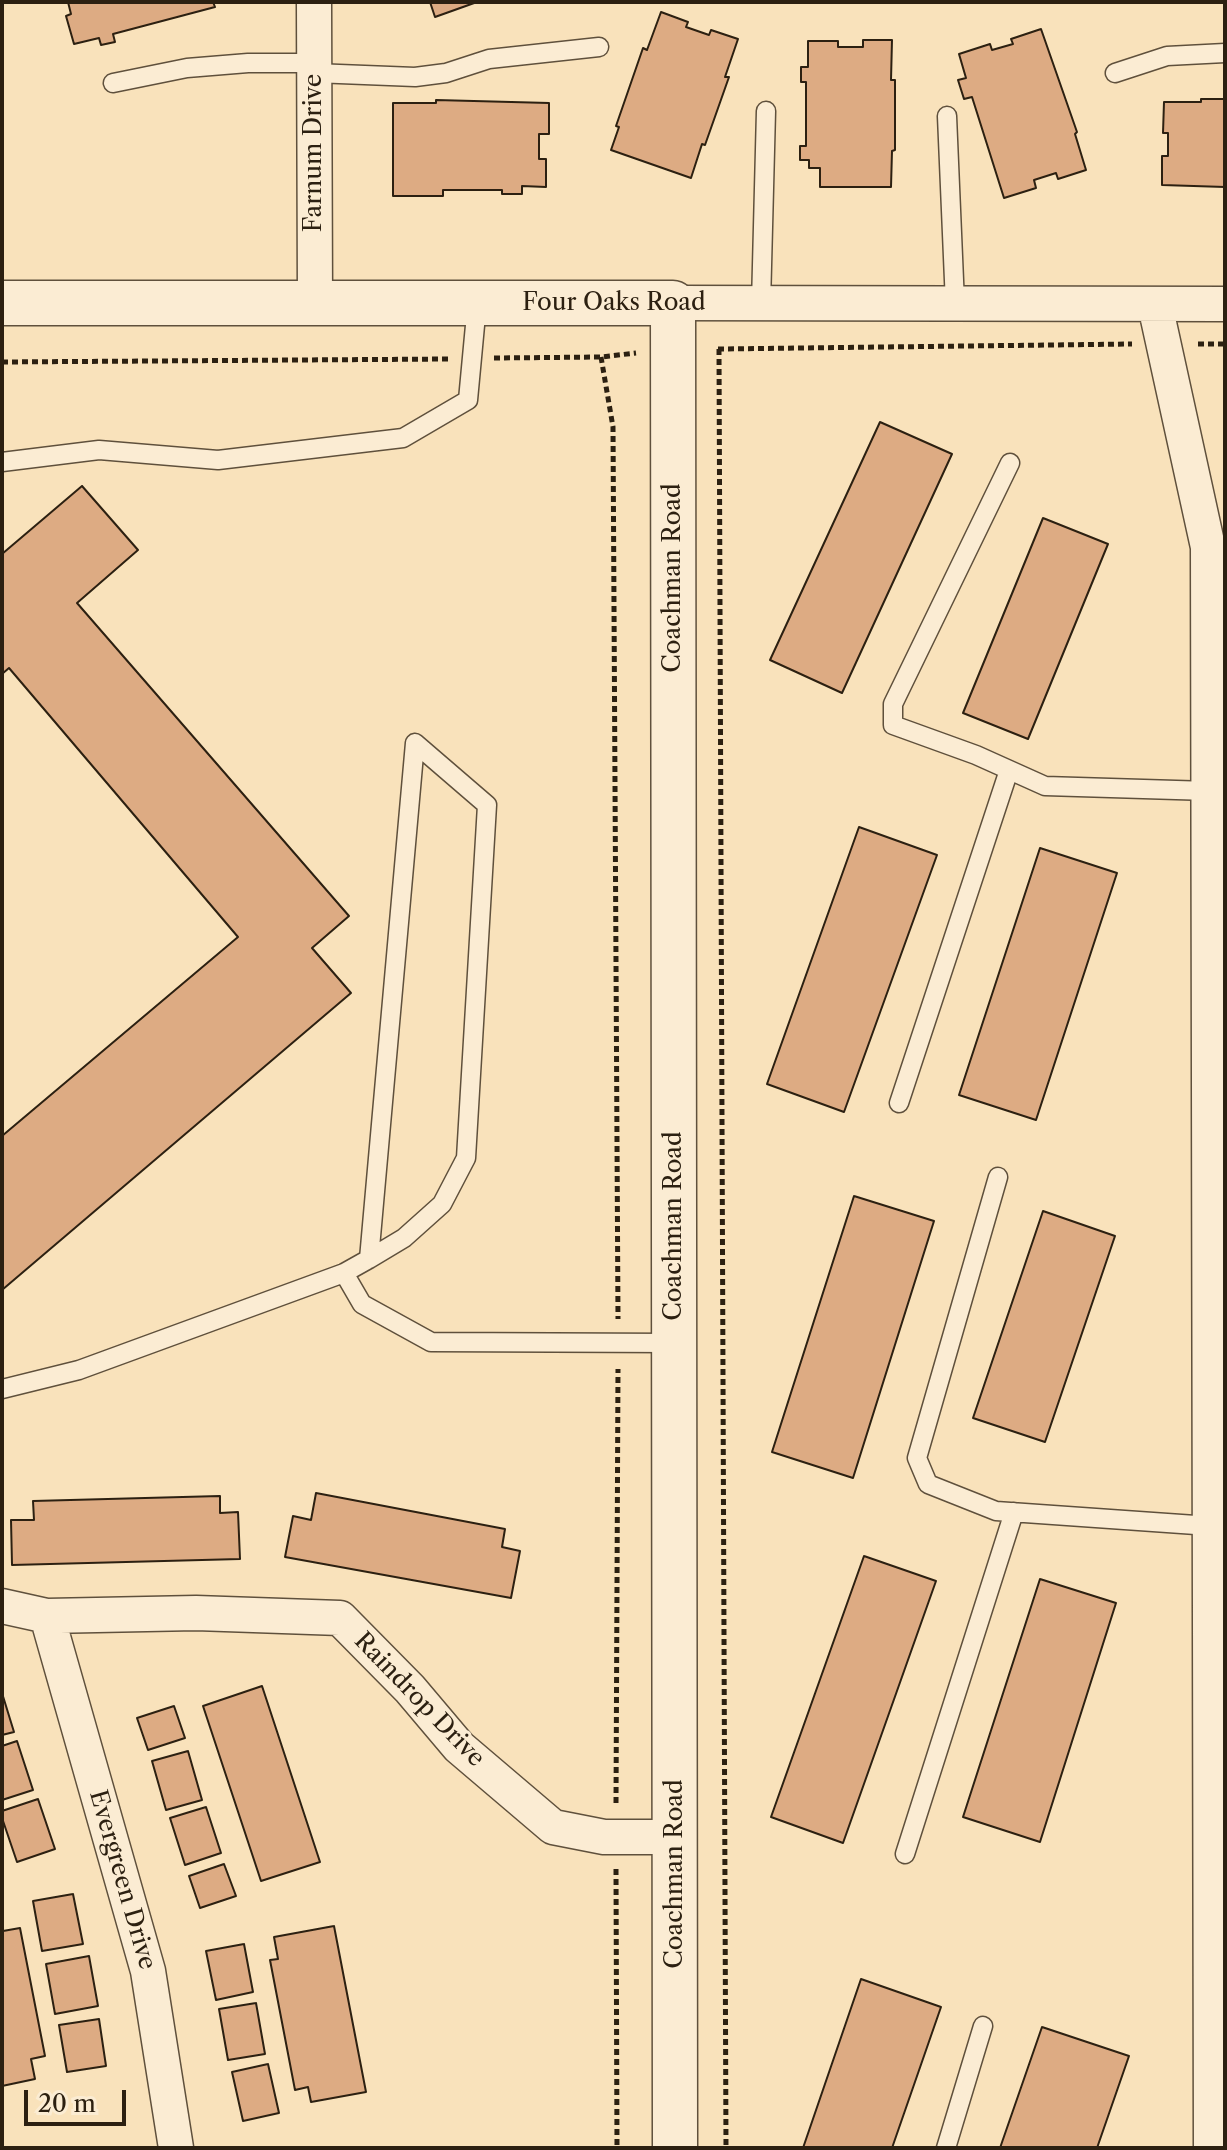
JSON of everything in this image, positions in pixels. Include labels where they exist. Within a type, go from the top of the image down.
[{"type":"street","name":"Farnum Drive","points":[[314,2],[315,304]]},
{"type":"street","name":"Four Oaks Road","points":[[2,303],[1225,304]]},
{"type":"street","name":"Coachman Road","points":[[673,303],[675,2148]]},
{"type":"street","points":[[1155,305],[1208,547],[1217,748],[1209,791],[1210,1526],[1218,1612],[1211,2148]]},
{"type":"street","name":"Raindrop Drive","points":[[2,1606],[47,1616],[196,1613],[340,1618],[410,1689],[459,1747],[553,1827],[604,1837],[675,1837]]},
{"type":"street","name":"Evergreen Drive","points":[[47,1616],[148,1971],[176,2148]]},
{"type":"lane","points":[[113,83],[187,68],[248,63],[415,77],[446,73],[489,59],[599,47]]},
{"type":"lane","points":[[1115,73],[1167,56],[1225,53]]},
{"type":"lane","points":[[761,304],[766,111]]},
{"type":"lane","points":[[947,116],[955,304]]},
{"type":"lane","points":[[2,462],[99,450],[218,460],[403,438],[468,400],[477,304]]},
{"type":"lane","points":[[1010,463],[893,704],[893,725],[976,755],[1045,786],[1209,791]]},
{"type":"lane","points":[[2,1389],[79,1370],[344,1273],[369,1259],[404,1238],[442,1204],[466,1158],[487,805],[415,743],[369,1259]]},
{"type":"lane","points":[[899,1103],[1009,770]]},
{"type":"lane","points":[[998,1177],[917,1458],[928,1484],[996,1511],[1210,1526]]},
{"type":"lane","points":[[344,1273],[362,1304],[431,1342],[674,1343]]},
{"type":"lane","points":[[905,1854],[1014,1512]]},
{"type":"lane","points":[[946,2148],[983,2026]]},
{"type":"path","points":[[2,362],[472,359],[601,357],[673,349],[1225,344]]},
{"type":"path","points":[[719,349],[726,2148]]},
{"type":"path","points":[[601,357],[613,427],[618,1343],[617,2148]]},
{"type":"building","points":[[68,2],[213,2],[215,7],[113,34],[115,42],[101,45],[99,38],[74,44],[66,16],[71,14]]},
{"type":"building","points":[[430,2],[477,2],[435,17]]},
{"type":"building","points":[[661,12],[688,22],[686,27],[709,35],[711,30],[738,39],[725,77],[729,77],[691,178],[611,150],[619,127],[616,126],[643,48],[647,50]]},
{"type":"building","points":[[1041,29],[1077,132],[1075,134],[1086,170],[1058,179],[1056,173],[1034,180],[1036,188],[1004,198],[972,97],[964,99],[958,80],[966,78],[959,54],[990,44],[992,50],[1013,44],[1011,39]]},
{"type":"building","points":[[863,40],[892,40],[895,150],[892,151],[891,187],[820,187],[820,168],[809,168],[809,160],[800,160],[800,146],[806,146],[806,82],[801,82],[801,67],[808,67],[808,41],[838,41],[838,47],[863,47]]},
{"type":"building","points":[[1201,99],[1225,99],[1225,187],[1162,185],[1162,156],[1168,156],[1168,133],[1163,133],[1164,102],[1201,102]]},
{"type":"building","points":[[436,100],[549,103],[549,134],[539,134],[539,159],[546,159],[546,187],[522,186],[522,194],[502,194],[502,190],[443,190],[443,196],[393,196],[393,103],[436,103]]},
{"type":"building","points":[[880,422],[952,454],[842,693],[770,660]]},
{"type":"building","points":[[82,486],[138,550],[77,603],[349,916],[312,948],[351,993],[2,1290],[2,1136],[238,937],[9,668],[2,674],[2,554]]},
{"type":"building","points":[[1043,518],[1108,544],[1028,739],[963,713]]},
{"type":"building","points":[[859,827],[937,855],[844,1112],[767,1084]]},
{"type":"building","points":[[1040,848],[1117,873],[1036,1120],[959,1095]]},
{"type":"building","points":[[854,1196],[934,1221],[853,1478],[772,1452]]},
{"type":"building","points":[[1043,1211],[1115,1236],[1045,1442],[973,1418]]},
{"type":"building","points":[[316,1493],[505,1529],[502,1547],[520,1551],[511,1598],[285,1557],[293,1516],[311,1520]]},
{"type":"building","points":[[220,1496],[220,1513],[238,1512],[240,1559],[12,1565],[11,1520],[34,1520],[33,1501]]},
{"type":"building","points":[[864,1556],[936,1581],[843,1843],[771,1817]]},
{"type":"building","points":[[1040,1579],[1116,1603],[1040,1842],[963,1817]]},
{"type":"building","points":[[262,1686],[320,1862],[261,1881],[203,1706]]},
{"type":"building","points":[[2,1693],[14,1732],[2,1735]]},
{"type":"building","points":[[174,1706],[185,1738],[148,1750],[137,1718]]},
{"type":"building","points":[[17,1741],[33,1790],[2,1800],[2,1746]]},
{"type":"building","points":[[188,1751],[202,1800],[166,1810],[152,1761]]},
{"type":"building","points":[[38,1799],[55,1849],[17,1862],[2,1811]]},
{"type":"building","points":[[206,1807],[221,1853],[185,1865],[170,1818]]},
{"type":"building","points":[[224,1864],[236,1896],[200,1908],[189,1876]]},
{"type":"building","points":[[73,1894],[83,1944],[42,1951],[33,1901]]},
{"type":"building","points":[[2,1924],[3,1931],[20,1928],[45,2056],[31,2059],[35,2079],[2,2086]]},
{"type":"building","points":[[334,1926],[366,2092],[311,2102],[308,2087],[295,2090],[270,1960],[278,1959],[274,1937]]},
{"type":"building","points":[[244,1944],[253,1992],[216,2000],[206,1951]]},
{"type":"building","points":[[89,1956],[98,2006],[55,2014],[46,1964]]},
{"type":"building","points":[[861,1979],[941,2007],[892,2148],[803,2148]]},
{"type":"building","points":[[256,2003],[265,2054],[228,2060],[219,2009]]},
{"type":"building","points":[[99,2019],[106,2066],[67,2072],[59,2025]]},
{"type":"building","points":[[1042,2027],[1129,2056],[1097,2148],[1000,2148]]},
{"type":"building","points":[[268,2064],[279,2113],[243,2121],[232,2072]]}]
